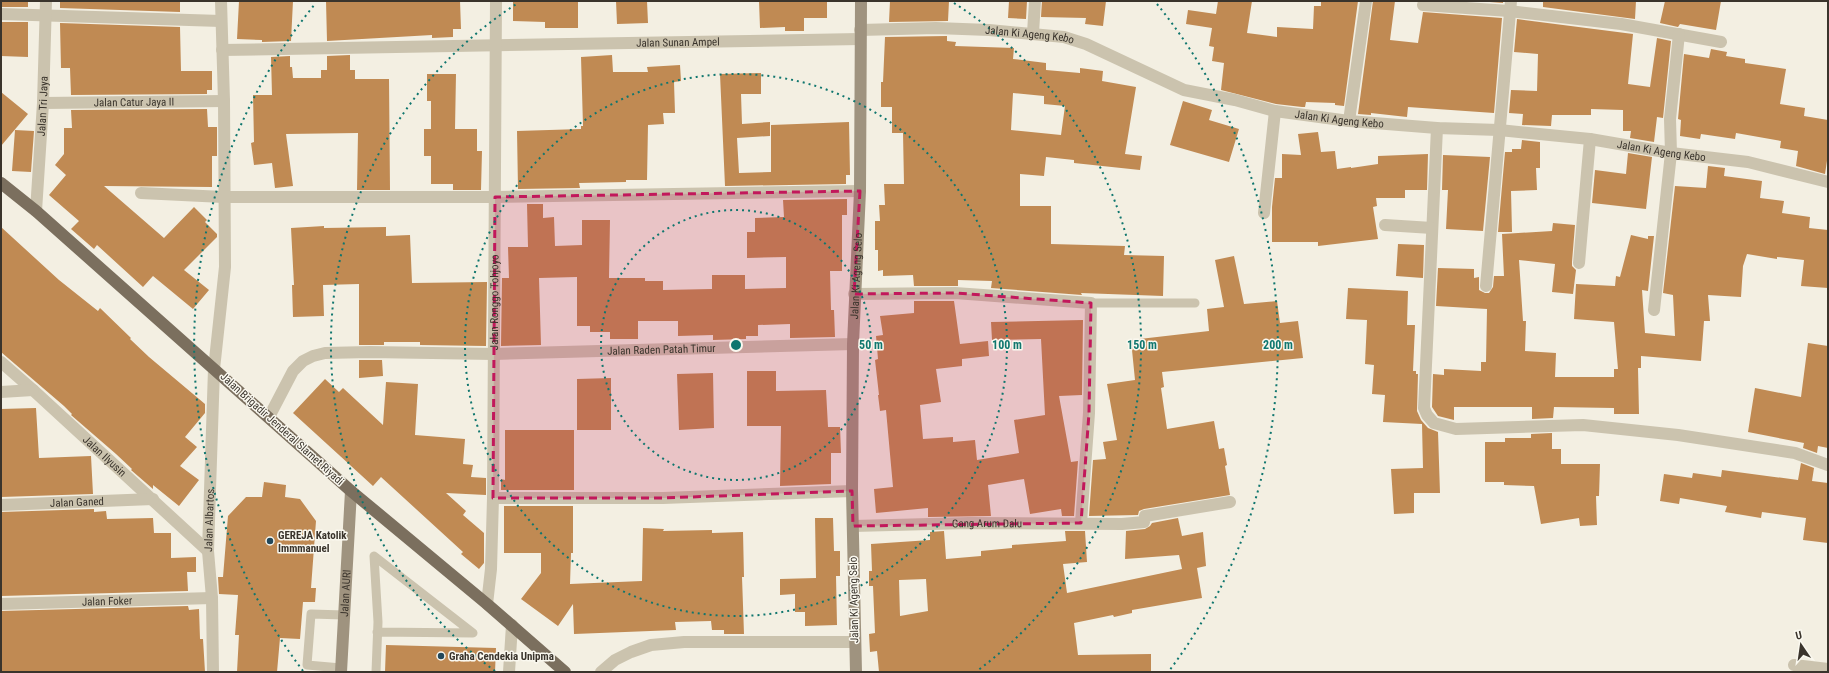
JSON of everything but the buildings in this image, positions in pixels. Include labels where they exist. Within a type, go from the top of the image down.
[{"type":"main road","name":"Jalan Brigadir Jenderal Slamet Riyadi","points":[[1,183],[36,211],[351,491],[512,625],[565,672]]},
{"type":"street","name":"Jalan Tri Jaya","points":[[36,211],[43,103],[46,1]]},
{"type":"street","name":"Jalan Albartos","points":[[213,672],[212,598],[208,551],[214,369],[225,267],[223,197],[224,101],[221,1]]},
{"type":"street","name":"Jalan Ronggo Tohjoyo","points":[[487,604],[491,569],[493,498],[496,1]]},
{"type":"street","name":"Jalan Ki Ageng Selo","points":[[856,672],[852,491],[853,344],[854,294],[860,191],[861,1]]},
{"type":"street","points":[[1033,33],[1035,1]]},
{"type":"street","points":[[1349,121],[1366,1]]},
{"type":"street","points":[[1423,5],[1510,6],[1721,42]]},
{"type":"street","points":[[1486,286],[1510,6]]},
{"type":"street","points":[[1,14],[221,20]]},
{"type":"street","name":"Jalan Ki Ageng Kebo","points":[[860,35],[936,28],[1033,33],[1064,37],[1086,44],[1184,90],[1235,100],[1275,111],[1349,121],[1437,128],[1499,130],[1590,139],[1671,153],[1748,162],[1828,182]]},
{"type":"street","points":[[1654,310],[1671,153],[1670,119],[1679,34]]},
{"type":"street","name":"Jalan Sunan Ampel","points":[[222,50],[860,35]]},
{"type":"street","name":"Jalan Catur Jaya II","points":[[43,103],[224,101]]},
{"type":"street","points":[[1264,213],[1275,111]]},
{"type":"street","points":[[1437,128],[1424,408],[1427,416],[1434,423],[1456,429],[1583,425],[1670,434],[1795,454],[1828,465]]},
{"type":"street","points":[[1579,263],[1590,139]]},
{"type":"street","points":[[141,194],[223,197],[495,197],[860,191]]},
{"type":"street","points":[[1385,225],[1432,228]]},
{"type":"street","points":[[854,294],[955,293],[1091,303],[1089,413],[1081,523]]},
{"type":"street","name":"Jalan Raden Patah Timur","points":[[269,417],[293,370],[302,361],[325,353],[370,352],[494,354],[853,344]]},
{"type":"street","name":"Jalan Ilyusin","points":[[1,362],[153,499],[208,551]]},
{"type":"street","points":[[1,392],[33,390]]},
{"type":"street","name":"Jalan AURI","points":[[341,670],[351,491]]},
{"type":"street","points":[[493,498],[663,498],[852,491]]},
{"type":"street","name":"Jalan Ganed","points":[[1,505],[153,499]]},
{"type":"street","name":"Gang Arum Dalu","points":[[853,526],[969,523],[1122,524],[1144,522],[1145,516],[1230,502]]},
{"type":"street","name":"Jalan Foker","points":[[1,604],[212,598]]},
{"type":"street","points":[[509,672],[512,625]]},
{"type":"street","points":[[601,672],[615,660],[630,652],[651,645],[684,642],[855,642]]},
{"type":"street","points":[[1794,665],[1828,669]]},
{"type":"lane","points":[[1091,303],[1195,303]]},
{"type":"lane","points":[[376,672],[377,632],[374,556],[473,633],[377,632]]},
{"type":"lane","points":[[341,670],[307,665],[311,614],[344,615]]},
{"type":"highlighted area","points":[[860,191],[854,294],[955,293],[1091,303],[1089,413],[1081,523],[853,526],[852,491],[663,498],[493,498],[495,197]]},
{"type":"place","name":"GEREJA Katolik Immmanuel","points":[[270,541]]},
{"type":"place","name":"Graha Cendekia Unipma","points":[[441,656]]}]
